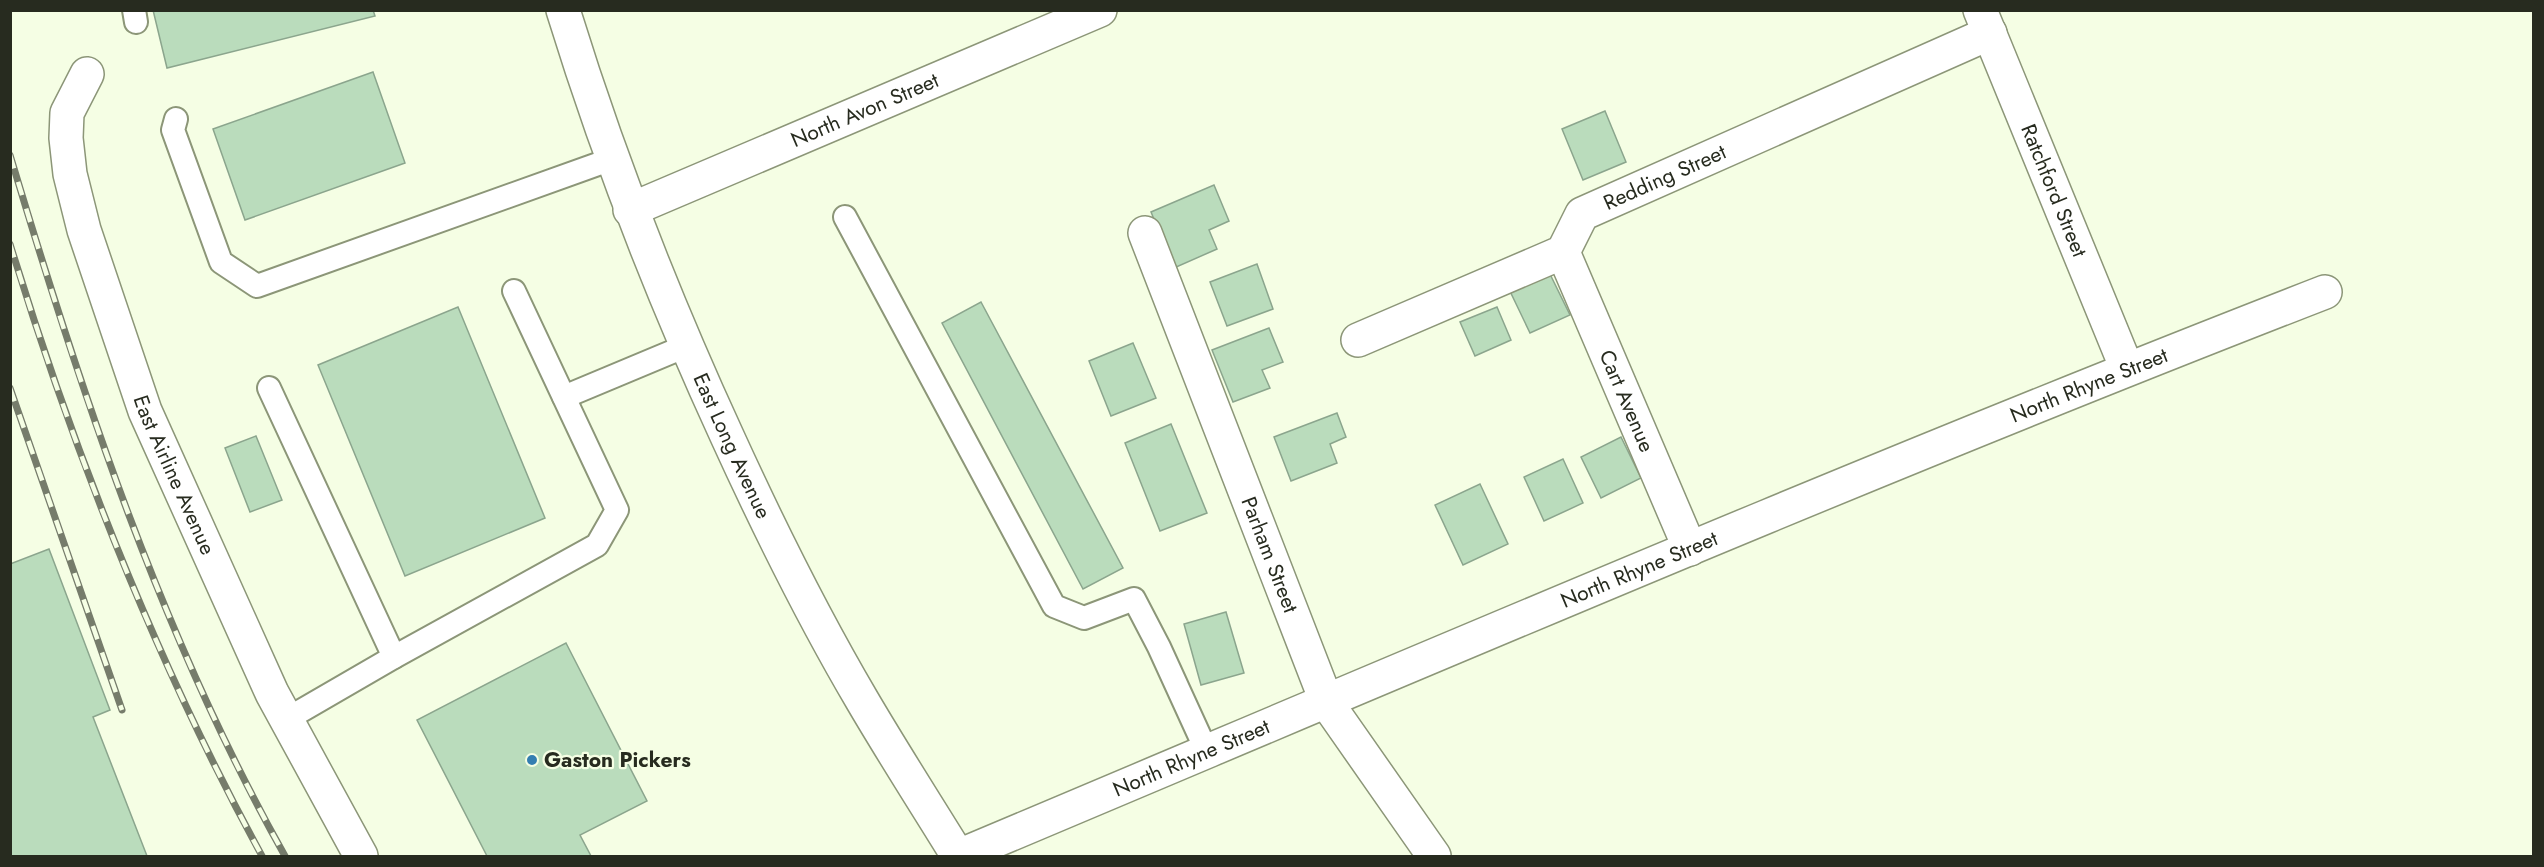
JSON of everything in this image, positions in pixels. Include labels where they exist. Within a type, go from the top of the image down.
[{"type":"street","name":"East Long Avenue","points":[[563,10],[630,210],[686,346],[755,498],[809,604],[862,700],[958,856]]},
{"type":"street","name":"North Avon Street","points":[[630,210],[1100,10]]},
{"type":"street","name":"Redding Street","points":[[1563,252],[1582,214],[1985,22]]},
{"type":"street","name":"Ratchford Street","points":[[1985,22],[2127,369]]},
{"type":"street","name":"East Airline Avenue","points":[[87,74],[67,113],[66,138],[70,174],[84,230],[145,411],[272,693],[361,856]]},
{"type":"street","name":"Parham Street","points":[[1145,233],[1327,703],[1434,856]]},
{"type":"street","points":[[1358,340],[1563,252]]},
{"type":"street","name":"Cart Avenue","points":[[1563,252],[1690,549]]},
{"type":"street","name":"North Rhyne Street","points":[[958,856],[1690,549],[2127,369],[2325,292]]},
{"type":"lane","points":[[176,119],[173,130],[221,262],[257,286],[612,159]]},
{"type":"lane","points":[[845,217],[1054,606],[1084,618],[1134,599],[1160,647],[1208,752]]},
{"type":"lane","points":[[287,719],[597,545],[617,510],[514,291]]},
{"type":"lane","points":[[564,398],[686,346]]},
{"type":"lane","points":[[269,388],[394,657]]},
{"type":"building","points":[[153,10],[373,10],[375,16],[167,68]]},
{"type":"building","points":[[373,72],[405,163],[245,220],[213,129]]},
{"type":"building","points":[[1605,111],[1626,162],[1583,180],[1562,129]]},
{"type":"building","points":[[1214,185],[1229,221],[1209,230],[1217,249],[1174,268],[1151,212]]},
{"type":"building","points":[[1257,264],[1273,309],[1227,326],[1210,282]]},
{"type":"building","points":[[1547,268],[1570,315],[1530,333],[1508,287]]},
{"type":"building","points":[[981,302],[1123,568],[1083,589],[942,323]]},
{"type":"building","points":[[458,307],[545,518],[405,576],[318,365]]},
{"type":"building","points":[[1497,307],[1511,340],[1475,356],[1460,322]]},
{"type":"building","points":[[1269,328],[1283,362],[1262,370],[1270,388],[1233,402],[1212,350]]},
{"type":"building","points":[[1133,343],[1156,398],[1111,416],[1089,361]]},
{"type":"building","points":[[1337,413],[1346,437],[1330,444],[1337,463],[1291,481],[1274,437]]},
{"type":"building","points":[[1171,424],[1207,513],[1160,531],[1125,443]]},
{"type":"building","points":[[256,436],[282,500],[250,512],[225,448]]},
{"type":"building","points":[[1621,437],[1641,478],[1601,498],[1581,457]]},
{"type":"building","points":[[1563,459],[1583,503],[1544,521],[1524,477]]},
{"type":"building","points":[[1480,484],[1508,544],[1463,565],[1435,505]]},
{"type":"building","points":[[49,549],[110,710],[93,717],[147,856],[10,856],[10,564]]},
{"type":"building","points":[[1226,612],[1244,673],[1201,685],[1184,624]]},
{"type":"building","name":"Gaston Pickers","points":[[566,643],[647,801],[580,835],[591,856],[487,856],[417,720]]},
{"type":"railway","points":[[10,155],[66,335],[128,514],[200,688],[285,856]]},
{"type":"railway","points":[[10,244],[62,402],[121,557],[187,708],[262,856]]},
{"type":"railway","points":[[10,388],[122,710]]},
{"type":"place","name":"Gaston Pickers","points":[[532,760]]}]
